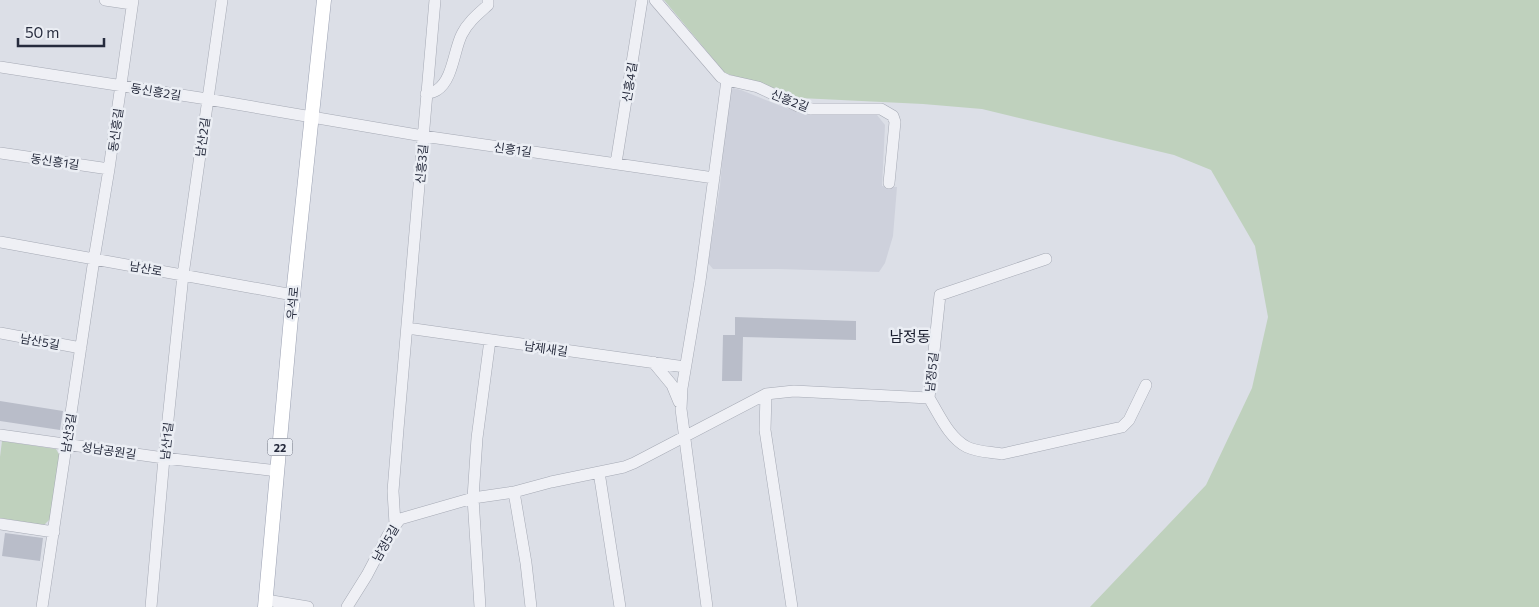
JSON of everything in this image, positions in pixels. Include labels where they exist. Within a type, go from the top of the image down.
[{"type":"main road","name":"우석로","points":[[266,604],[293,295],[324,0]]},
{"type":"street","points":[[105,0],[133,2]]},
{"type":"street","name":"남산2길","points":[[183,275],[222,0]]},
{"type":"street","name":"신흥3길","points":[[407,328],[435,0]]},
{"type":"street","points":[[426,94],[438,89],[444,83],[451,69],[461,34],[470,22],[488,5],[488,0]]},
{"type":"street","name":"신흥4길","points":[[616,163],[642,0]]},
{"type":"street","points":[[655,0],[721,77],[727,80],[700,281],[685,367],[681,409],[707,607]]},
{"type":"street","name":"동신흥길","points":[[94,259],[133,2]]},
{"type":"street","name":"동신흥2길","points":[[0,67],[312,117]]},
{"type":"street","name":"신흥2길","points":[[727,80],[758,87],[798,106],[812,109],[881,109],[893,116],[895,122],[889,183]]},
{"type":"street","name":"신흥1길","points":[[312,117],[423,136],[714,178]]},
{"type":"street","name":"동신흥1길","points":[[0,153],[109,169]]},
{"type":"street","name":"남산로","points":[[0,242],[293,295]]},
{"type":"street","name":"남산3길","points":[[42,607],[94,259]]},
{"type":"street","name":"남정5길","points":[[346,607],[395,524],[400,519],[473,498],[514,492],[551,482],[624,467],[766,394],[794,391],[929,398],[940,295],[1046,260]]},
{"type":"street","name":"남산1길","points":[[151,607],[183,275]]},
{"type":"street","points":[[395,524],[393,491],[407,328]]},
{"type":"street","name":"남제새길","points":[[407,328],[685,367]]},
{"type":"street","name":"남산5길","points":[[0,333],[81,348]]},
{"type":"street","points":[[480,607],[473,498],[477,438],[490,340]]},
{"type":"street","points":[[653,362],[672,385],[681,409]]},
{"type":"street","points":[[929,398],[954,437],[967,447],[1002,454],[1122,426],[1128,420],[1146,385]]},
{"type":"street","points":[[766,394],[766,430],[792,607]]},
{"type":"street","name":"성남공원길","points":[[0,435],[164,458],[278,471]]},
{"type":"street","points":[[599,472],[620,607]]},
{"type":"street","points":[[514,492],[531,607]]},
{"type":"street","points":[[0,524],[54,532]]},
{"type":"street","points":[[266,604],[308,607]]},
{"type":"shaded area","points":[[733,88],[786,108],[811,115],[877,115],[885,125],[882,186],[897,187],[893,236],[885,263],[879,272],[713,269],[708,263],[720,186],[728,95]]},
{"type":"green space","points":[[664,0],[1539,0],[1539,607],[1090,607],[1206,485],[1252,388],[1268,317],[1255,246],[1211,170],[1174,155],[982,109],[800,98],[725,73]]},
{"type":"green space","points":[[2,441],[56,449],[61,458],[50,519],[44,525],[0,518],[0,457]]},
{"type":"building","points":[[735,317],[856,321],[856,340],[743,337],[742,381],[722,381],[723,335],[735,335]]},
{"type":"building","points":[[0,401],[63,411],[60,430],[0,421]]},
{"type":"building","points":[[5,533],[43,538],[40,561],[2,556]]},
{"type":"district","name":"남정동","points":[[910,336]]}]
